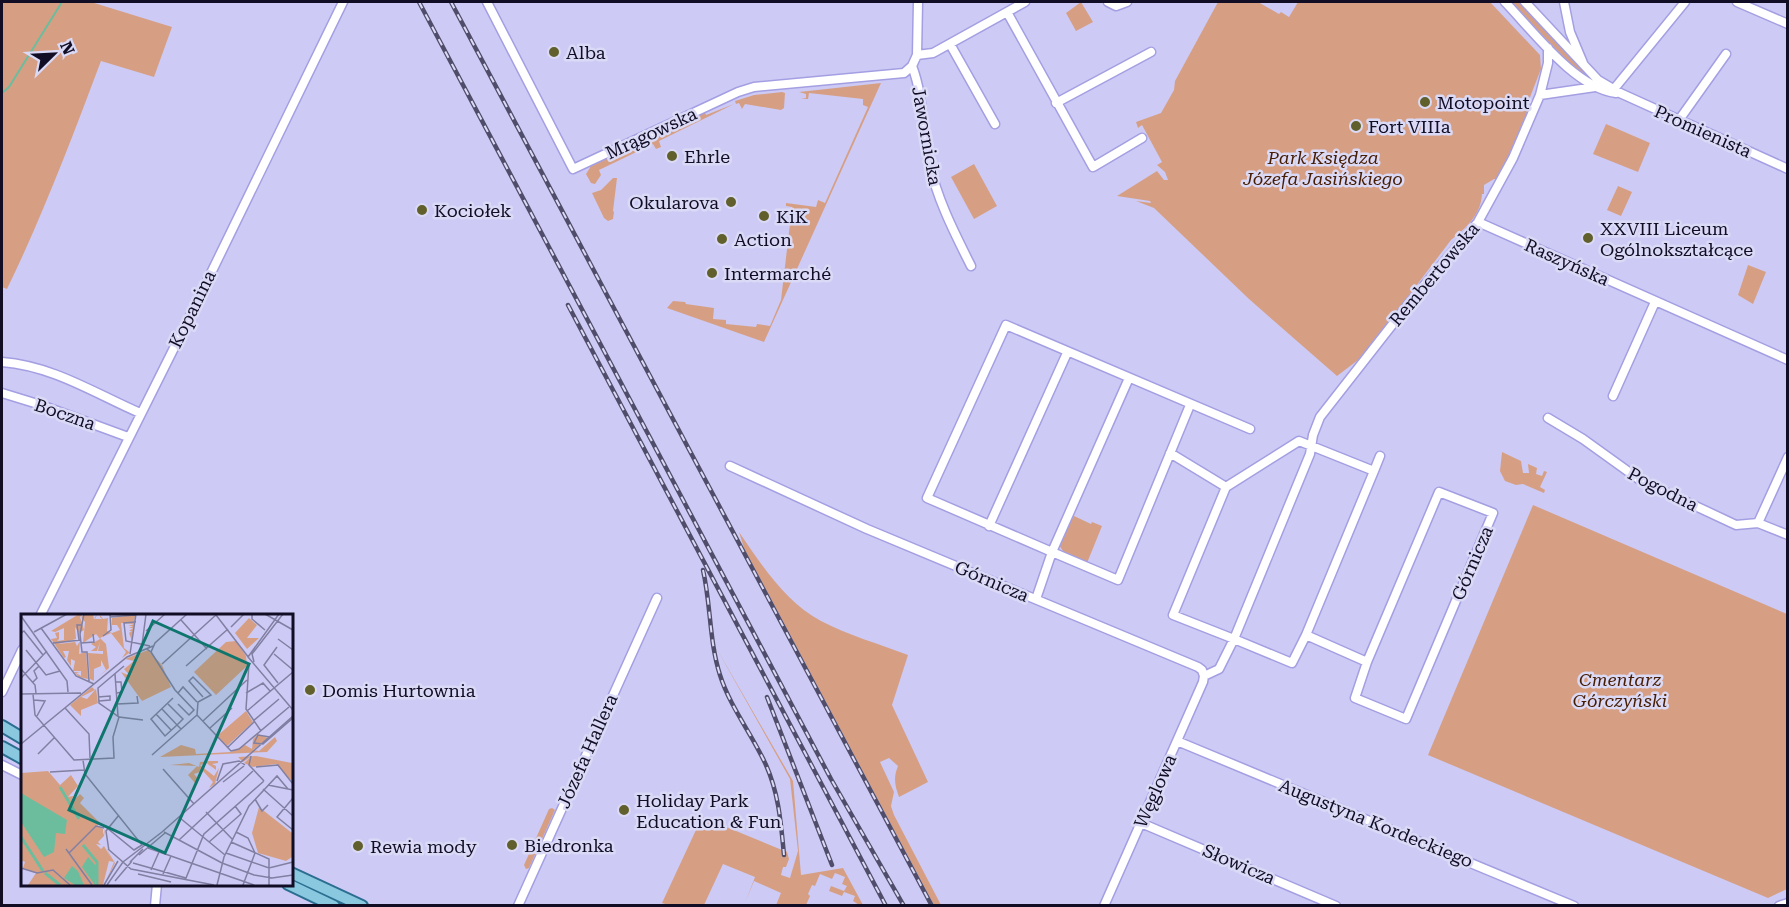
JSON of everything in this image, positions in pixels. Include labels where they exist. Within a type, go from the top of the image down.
[{"type":"main road","points":[[2,726],[21,737]]},
{"type":"main road","points":[[2,747],[21,757]]},
{"type":"main road","points":[[292,873],[362,906]]},
{"type":"main road","points":[[290,886],[330,905]]},
{"type":"street","name":"Kopanina","points":[[41,614],[343,2]]},
{"type":"street","name":"Mrągowska","points":[[487,2],[573,169],[738,92],[754,87],[904,73],[912,66]]},
{"type":"street","name":"Jawornicka","points":[[918,2],[917,55],[912,66],[919,83],[929,162],[938,196],[971,266]]},
{"type":"street","points":[[917,55],[933,53],[1025,2]]},
{"type":"street","points":[[1108,2],[1116,6],[1127,2]]},
{"type":"street","name":"Promienista","points":[[1505,2],[1573,72],[1595,87],[1608,92],[1617,91]]},
{"type":"street","name":"Promienista","points":[[1525,2],[1601,82],[1678,120],[1788,169]]},
{"type":"street","name":"Promienista","points":[[1564,2],[1570,32],[1585,66]]},
{"type":"street","points":[[1617,91],[1685,2]]},
{"type":"street","points":[[1737,2],[1788,24]]},
{"type":"street","points":[[1007,12],[1093,167],[1142,138]]},
{"type":"street","points":[[950,44],[995,124]]},
{"type":"street","name":"Rembertowska","points":[[1312,446],[1313,435],[1326,410],[1410,302],[1478,222],[1513,158],[1540,95],[1547,72],[1548,48]]},
{"type":"street","points":[[1056,103],[1151,52]]},
{"type":"street","points":[[1678,120],[1726,54]]},
{"type":"street","points":[[1540,95],[1595,87]]},
{"type":"street","name":"Raszyńska","points":[[1478,222],[1788,360]]},
{"type":"street","points":[[1613,396],[1655,302]]},
{"type":"street","points":[[1190,405],[1118,580],[927,498],[1006,326],[1250,429]]},
{"type":"street","points":[[989,526],[1067,353]]},
{"type":"street","points":[[2,362],[22,364],[58,374],[140,413]]},
{"type":"street","points":[[1036,599],[1052,552],[1128,378]]},
{"type":"street","name":"Boczna","points":[[2,393],[128,437]]},
{"type":"street","name":"Pogodna","points":[[1548,418],[1640,480],[1737,525],[1758,523],[1788,535]]},
{"type":"street","points":[[1374,471],[1299,441],[1226,487],[1173,615],[1292,663],[1306,635],[1374,471],[1380,456]]},
{"type":"street","points":[[1204,676],[1219,669],[1234,639],[1312,446]]},
{"type":"street","points":[[1170,453],[1226,487]]},
{"type":"street","points":[[1758,523],[1788,457]]},
{"type":"street","name":"Górnicza","points":[[730,466],[867,529],[1198,667],[1204,676]]},
{"type":"street","name":"Górnicza","points":[[1439,492],[1493,513],[1406,719],[1355,698],[1367,662],[1439,492]]},
{"type":"street","name":"Józefa Hallera","points":[[518,906],[657,597]]},
{"type":"street","points":[[1306,635],[1367,662]]},
{"type":"street","points":[[2,692],[21,652]]},
{"type":"street","name":"Węglowa","points":[[1104,906],[1204,676]]},
{"type":"street","name":"Augustyna Kordeckiego","points":[[1177,741],[1574,906]]},
{"type":"street","points":[[2,765],[21,774]]},
{"type":"street","name":"Słowicza","points":[[1141,823],[1336,906]]},
{"type":"street","points":[[155,906],[157,886]]},
{"type":"street","points":[[1779,906],[1788,903]]},
{"type":"green space","points":[[2,2],[91,2],[172,27],[154,77],[101,61],[45,205],[7,289],[2,287]]},
{"type":"green space","points":[[1081,2],[1093,22],[1076,31],[1066,13]]},
{"type":"green space","name":"Park Księdza Józefa Jasińskiego","points":[[1218,2],[1258,2],[1289,17],[1298,2],[1490,2],[1540,55],[1541,69],[1525,110],[1528,112],[1498,179],[1484,185],[1484,194],[1482,194],[1476,215],[1451,240],[1362,357],[1337,376],[1249,299],[1154,208],[1136,201],[1151,203],[1150,201],[1117,196],[1157,171],[1164,180],[1168,180],[1165,172],[1157,165],[1162,162],[1142,125],[1138,128],[1136,122],[1161,113],[1174,90],[1175,81]]},
{"type":"green space","points":[[1511,2],[1519,2],[1586,72],[1583,75],[1571,65]]},
{"type":"green space","points":[[881,83],[764,342],[667,308],[673,301],[685,302],[714,308],[713,319],[726,320],[726,324],[770,326],[781,300],[792,207],[786,206],[786,203],[816,207],[818,200],[825,203],[868,107],[863,105],[863,99],[809,93],[808,99],[801,99],[806,98],[806,94],[799,92]]},
{"type":"green space","points":[[785,93],[784,108],[781,110],[745,104],[742,109],[735,101],[754,95]]},
{"type":"green space","points":[[734,104],[659,141],[661,147],[656,149],[653,144],[599,170],[601,175],[595,184],[591,183],[586,174],[591,166],[705,112],[706,115]]},
{"type":"green space","points":[[1606,124],[1650,143],[1638,172],[1593,154]]},
{"type":"green space","points":[[974,164],[997,206],[974,219],[951,177]]},
{"type":"green space","points":[[613,178],[617,178],[614,212],[613,219],[608,221],[604,218],[592,193],[601,190]]},
{"type":"green space","points":[[1618,186],[1632,192],[1621,216],[1607,210]]},
{"type":"green space","points":[[1748,265],[1766,272],[1753,304],[1738,295]]},
{"type":"green space","points":[[1502,452],[1521,461],[1523,473],[1529,473],[1528,464],[1537,468],[1536,474],[1542,476],[1544,471],[1547,472],[1540,487],[1545,490],[1544,493],[1523,484],[1516,485],[1505,481],[1500,471]]},
{"type":"green space","name":"Cmentarz Górczyński","points":[[1533,505],[1787,614],[1787,889],[1768,898],[1428,755]]},
{"type":"green space","points":[[1072,515],[1091,524],[1092,522],[1102,526],[1087,563],[1065,554],[1059,545]]},
{"type":"green space","points":[[739,532],[785,593],[808,613],[842,631],[908,655],[892,705],[928,782],[899,797],[895,782],[898,766],[889,758],[880,762],[894,792],[891,806],[894,815],[941,905],[934,905],[744,548]]},
{"type":"green space","points":[[714,644],[793,781],[801,875],[843,868],[863,905],[853,901],[855,896],[844,892],[842,896],[829,891],[831,886],[844,891],[847,886],[842,884],[845,877],[835,873],[832,879],[820,874],[815,886],[812,885],[806,905],[776,905],[781,893],[754,881],[745,903],[755,877],[723,864],[704,905],[662,903],[702,817],[782,850],[783,856],[786,855],[786,851],[789,859],[781,875],[790,878],[798,851],[790,779]]},
{"type":"green space","points":[[549,809],[555,810],[529,868],[526,869],[524,865]]},
{"type":"waterway","points":[[2,93],[9,87],[62,2]]},
{"type":"railway","points":[[419,2],[831,779],[904,906]]},
{"type":"railway","points":[[451,2],[932,906]]},
{"type":"railway","points":[[568,305],[886,906]]},
{"type":"railway","points":[[703,570],[716,662],[729,698],[760,754],[774,787],[784,855]]},
{"type":"railway","points":[[767,697],[832,865]]},
{"type":"place","name":"Alba","points":[[554,52]]},
{"type":"place","name":"Motopoint","points":[[1425,102]]},
{"type":"place","name":"Fort VIIIa","points":[[1356,126]]},
{"type":"place","name":"Ehrle","points":[[672,156]]},
{"type":"place","name":"Okularova","points":[[731,202]]},
{"type":"place","name":"Kociołek","points":[[422,210]]},
{"type":"place","name":"KiK","points":[[764,216]]},
{"type":"place","name":"XXVIII Liceum Ogólnokształcące","points":[[1588,238]]},
{"type":"place","name":"Action","points":[[722,239]]},
{"type":"place","name":"Intermarché","points":[[712,273]]},
{"type":"place","name":"Domis Hurtownia","points":[[310,690]]},
{"type":"place","name":"Holiday Park Education & Fun","points":[[624,810]]},
{"type":"place","name":"Biedronka","points":[[512,845]]},
{"type":"place","name":"Rewia mody","points":[[358,846]]}]
